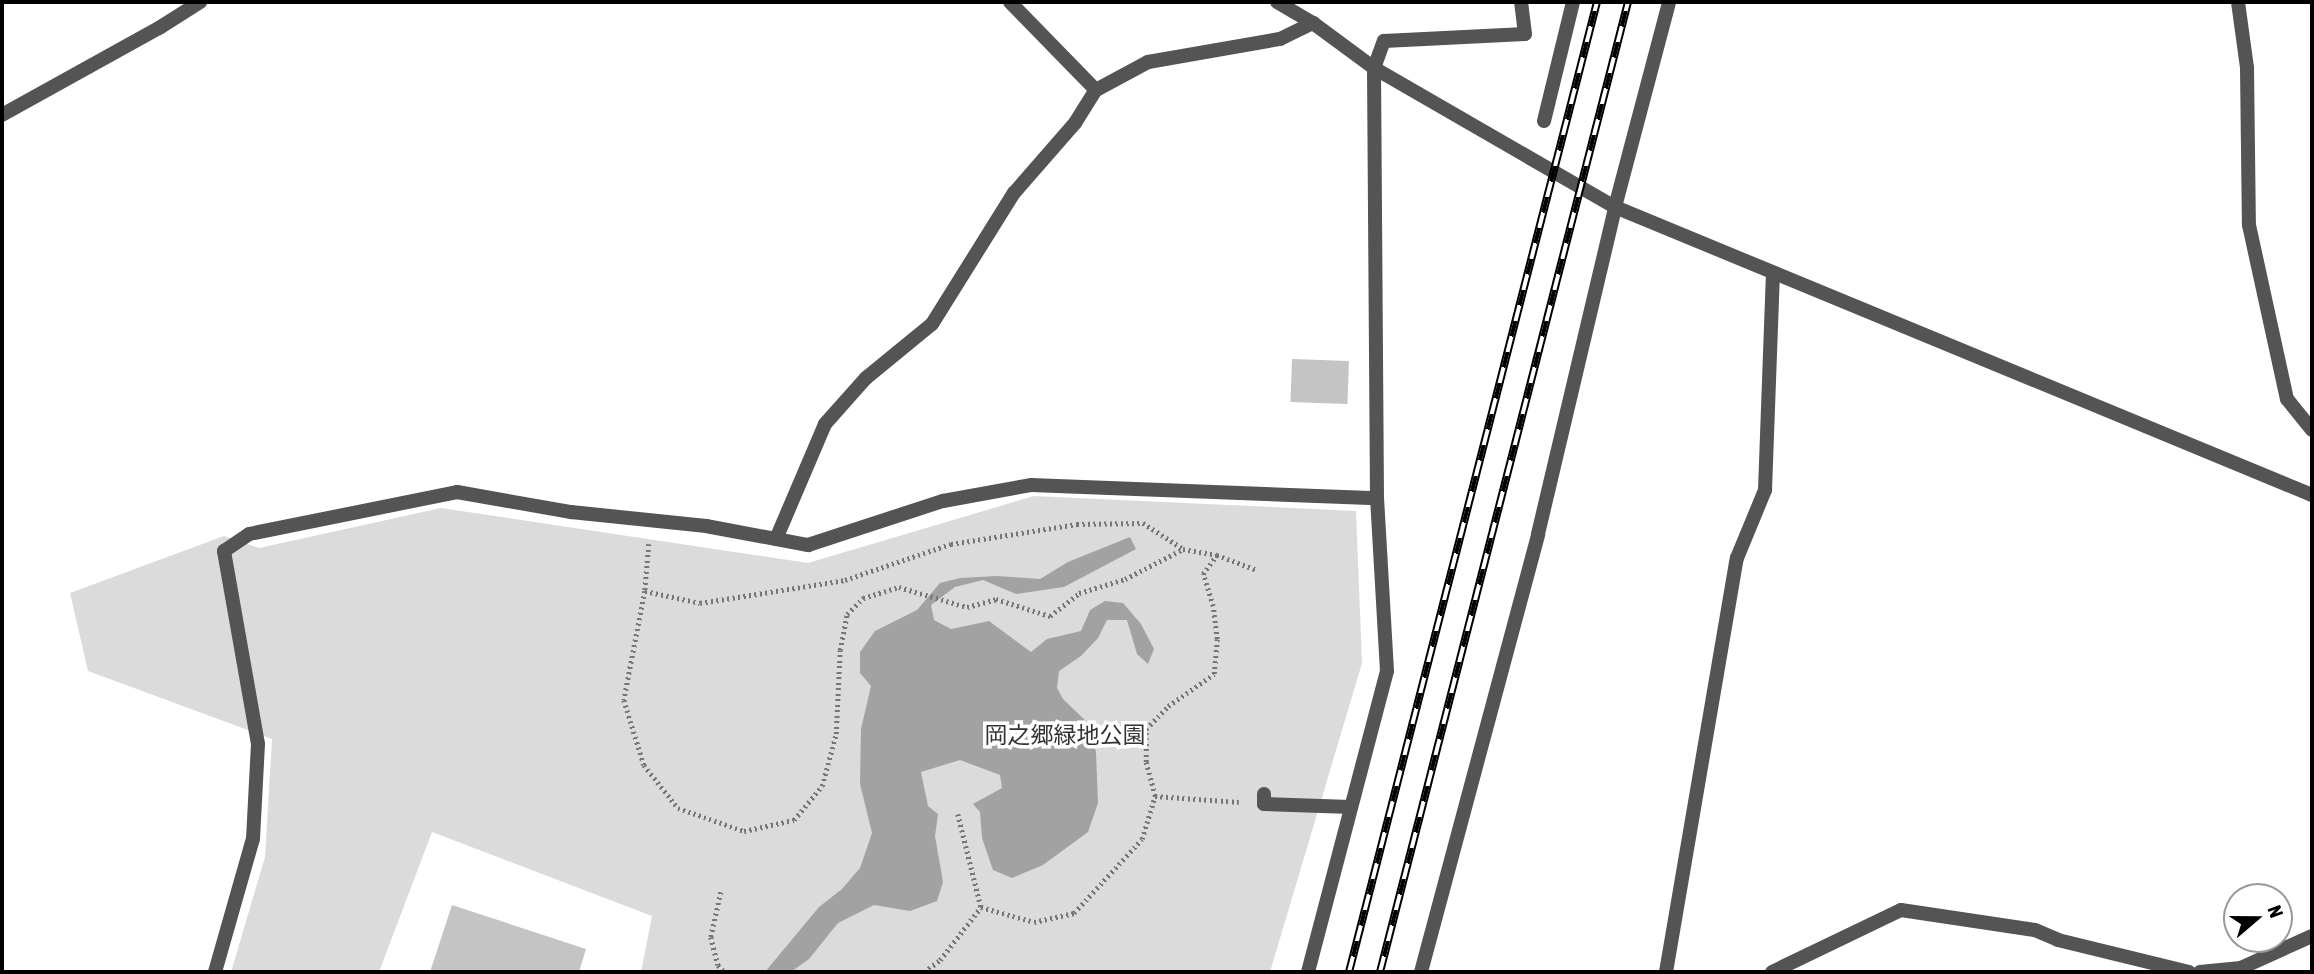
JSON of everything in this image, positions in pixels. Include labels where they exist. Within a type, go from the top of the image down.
[{"type":"street","points":[[2,115],[159,28],[200,2]]},
{"type":"street","points":[[1010,2],[1096,90]]},
{"type":"street","points":[[1277,2],[1313,23],[1374,68],[1615,207],[2312,495]]},
{"type":"street","points":[[1308,972],[1387,671],[1377,498],[1374,68],[1384,41],[1525,34],[1521,2]]},
{"type":"street","points":[[1544,121],[1573,2]]},
{"type":"street","points":[[1421,972],[1538,534],[1615,207],[1669,2]]},
{"type":"street","points":[[2238,2],[2247,68],[2249,225],[2287,399],[2312,430]]},
{"type":"street","points":[[776,539],[825,424],[866,378],[932,324],[1014,193],[1075,124],[1096,90],[1148,62],[1280,39],[1313,23]]},
{"type":"street","points":[[1665,972],[1737,558],[1765,490],[1773,274]]},
{"type":"street","points":[[215,972],[253,839],[258,744],[224,551],[249,534],[457,492],[651,523],[706,526],[808,545],[943,501],[1031,485],[1377,498]]},
{"type":"street","points":[[1264,799],[1350,807]]},
{"type":"street","points":[[1772,972],[1901,910],[2035,930],[2058,940],[2189,972]]},
{"type":"street","points":[[2200,972],[2241,968],[2312,936]]},
{"type":"path","points":[[651,523],[645,591],[624,700],[644,765],[678,808],[744,831],[794,820],[822,786],[836,734],[840,650],[846,614],[863,598],[899,587],[967,607],[996,599],[1050,616],[1079,593],[1125,579],[1183,549]]},
{"type":"path","points":[[645,591],[700,603],[761,591],[845,580],[951,544],[1077,524],[1143,523],[1183,549],[1217,555],[1258,570]]},
{"type":"path","points":[[981,907],[1034,922],[1074,913],[1142,839],[1155,796],[1146,762],[1146,729],[1168,706],[1214,674],[1217,639],[1213,606],[1203,574],[1217,555]]},
{"type":"path","points":[[1155,796],[1264,799]]},
{"type":"path","points":[[958,814],[981,907]]},
{"type":"path","points":[[721,892],[711,937],[719,965],[725,972]]},
{"type":"path","points":[[924,972],[940,960],[981,907]]},
{"type":"green space","name":"岡之郷緑地公園","points":[[1034,496],[1356,511],[1362,663],[1270,972],[641,972],[652,916],[432,832],[379,972],[231,972],[265,857],[272,739],[88,671],[70,593],[224,536],[259,548],[441,508],[808,563]]},
{"type":"shaded area","points":[[1130,537],[1136,549],[1064,587],[1016,594],[983,580],[955,587],[931,605],[934,620],[951,629],[989,621],[1031,652],[1047,639],[1081,631],[1090,610],[1105,601],[1123,603],[1141,624],[1154,649],[1148,664],[1137,654],[1127,620],[1107,620],[1098,638],[1081,656],[1059,671],[1057,688],[1063,699],[1090,725],[1096,752],[1098,803],[1088,832],[1043,865],[1012,878],[993,870],[982,838],[980,812],[973,804],[1002,788],[1000,775],[960,760],[921,772],[928,806],[938,814],[935,836],[943,882],[937,901],[910,911],[874,905],[838,923],[809,959],[791,972],[765,972],[819,907],[842,889],[860,868],[872,833],[860,784],[861,729],[871,686],[860,673],[860,652],[875,631],[917,610],[940,583],[960,578],[997,576],[1040,579],[1068,562]]},
{"type":"building","points":[[1292,359],[1349,361],[1347,404],[1290,402]]},
{"type":"building","points":[[452,905],[586,949],[579,972],[430,972]]},
{"type":"railway","points":[[1349,972],[1597,2]]},
{"type":"railway","points":[[1380,972],[1628,2]]}]
